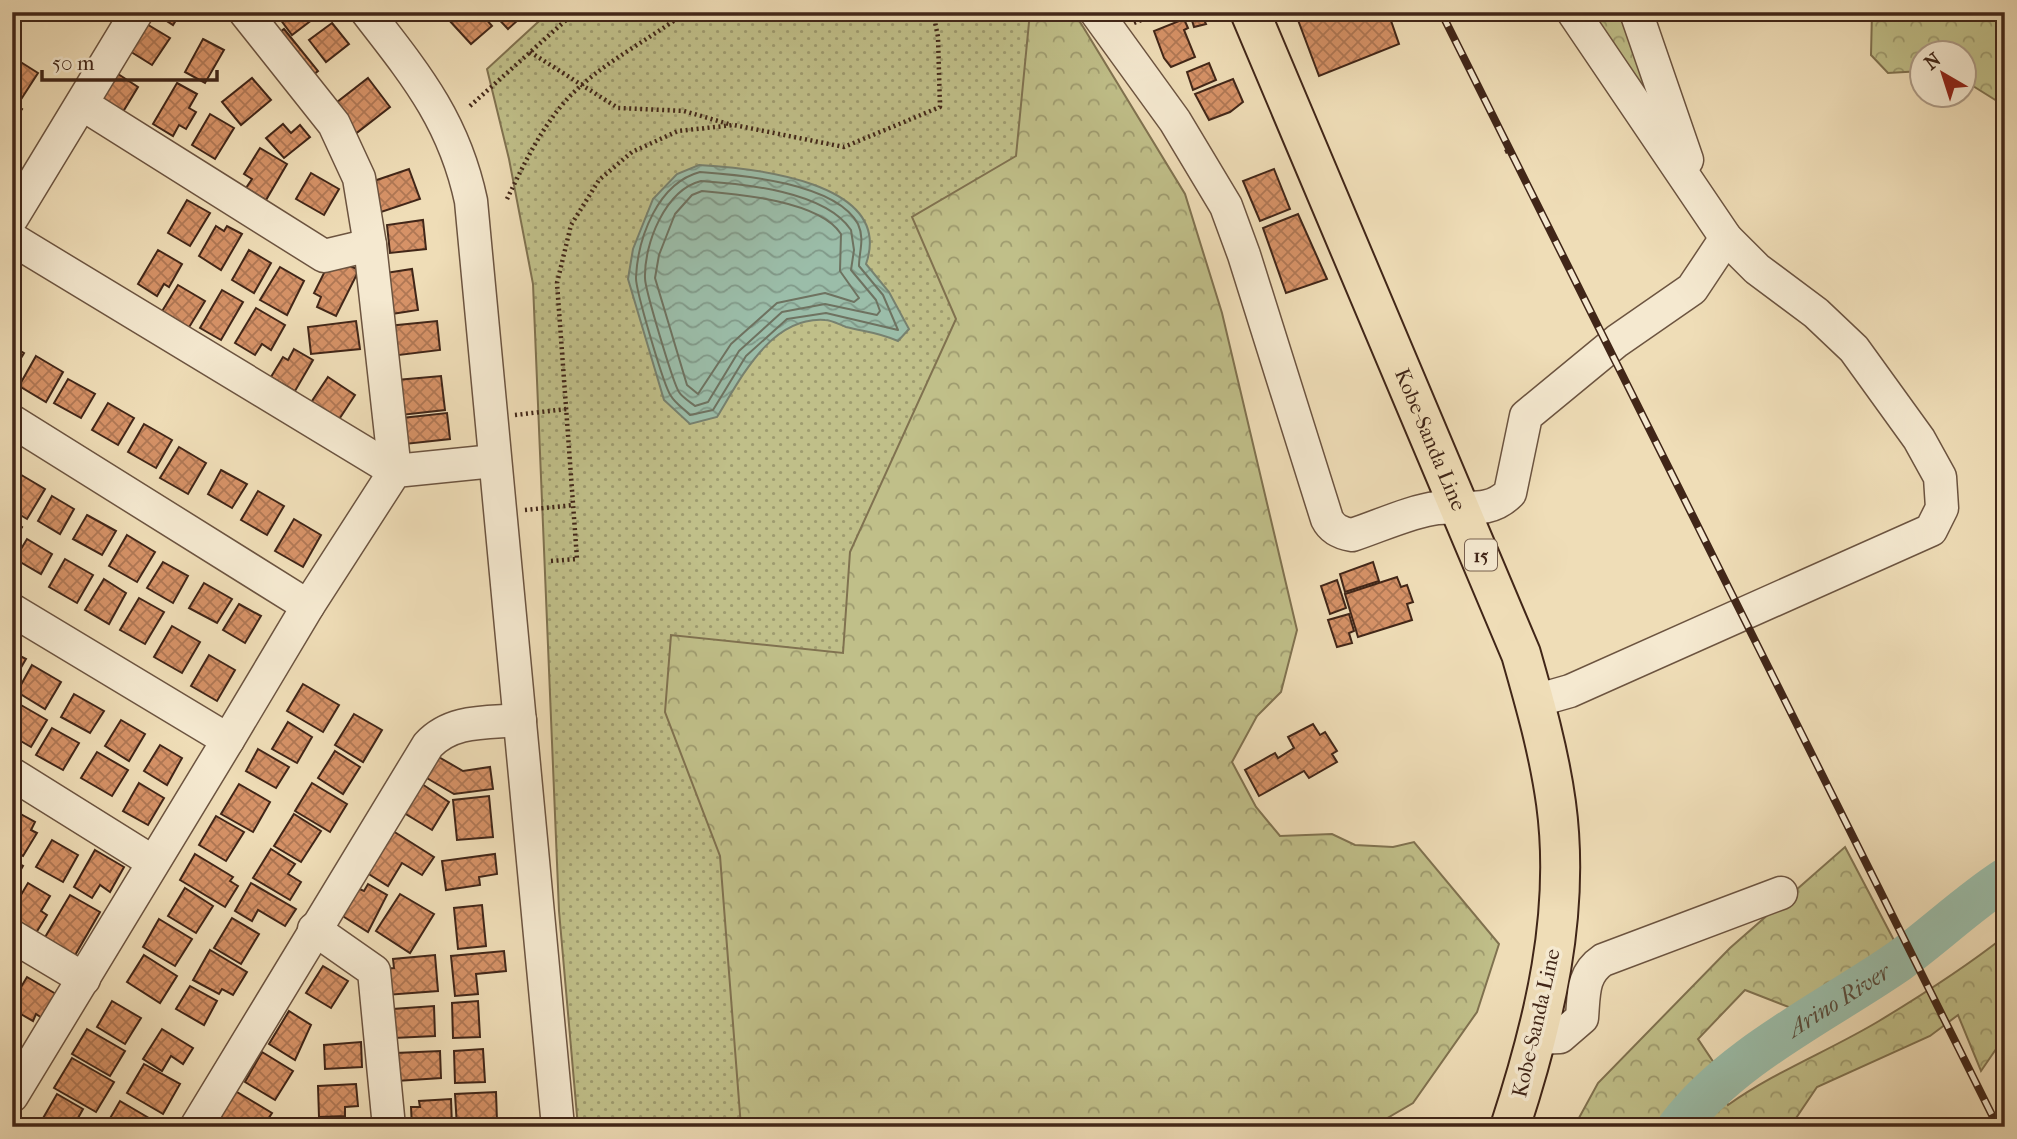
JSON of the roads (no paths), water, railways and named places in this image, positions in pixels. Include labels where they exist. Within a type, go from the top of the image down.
[{"type":"main road","name":"Kobe-Sanda Line","points":[[1250,12],[1324,192],[1463,509],[1521,654],[1548,751],[1559,855],[1558,908],[1550,981],[1537,1038],[1510,1127]]},
{"type":"street","points":[[12,218],[137,12]]},
{"type":"street","points":[[12,1096],[308,606],[395,471],[370,245],[359,178],[334,124],[244,12]]},
{"type":"street","points":[[367,12],[435,102],[463,164],[472,213],[558,1127]]},
{"type":"street","points":[[1096,12],[1175,121],[1226,206],[1330,526],[1352,535],[1436,508],[1491,507],[1510,493],[1526,416],[1617,341],[1692,289],[1726,239]]},
{"type":"street","points":[[1535,701],[1594,681],[1740,613],[1931,530],[1942,508],[1940,477],[1919,439],[1854,349],[1816,313],[1757,269],[1726,239],[1573,12]]},
{"type":"street","points":[[1636,12],[1700,201]]},
{"type":"street","points":[[82,104],[324,256],[370,245]]},
{"type":"street","points":[[12,240],[395,471],[494,461]]},
{"type":"street","points":[[12,421],[308,606]]},
{"type":"street","points":[[12,610],[228,740]]},
{"type":"street","points":[[196,1127],[428,745],[437,735],[462,724],[520,720]]},
{"type":"street","points":[[12,775],[153,862]]},
{"type":"street","points":[[1537,1038],[1560,1037],[1582,1018],[1586,979],[1590,968],[1602,960],[1781,892]]},
{"type":"street","points":[[314,929],[374,971],[389,1127]]},
{"type":"street","points":[[12,936],[84,979]]},
{"type":"water","points":[[699,165],[782,176],[813,184],[840,197],[859,214],[869,236],[866,264],[889,292],[909,329],[898,341],[828,320],[806,321],[789,328],[773,339],[747,368],[717,417],[690,424],[664,400],[628,279],[633,249],[653,199],[677,174]]},
{"type":"waterway","name":"Arino River","points":[[1678,1127],[1725,1078],[1752,1056],[1899,961],[2005,879]]},
{"type":"railway","points":[[1441,12],[1998,1127]]}]
